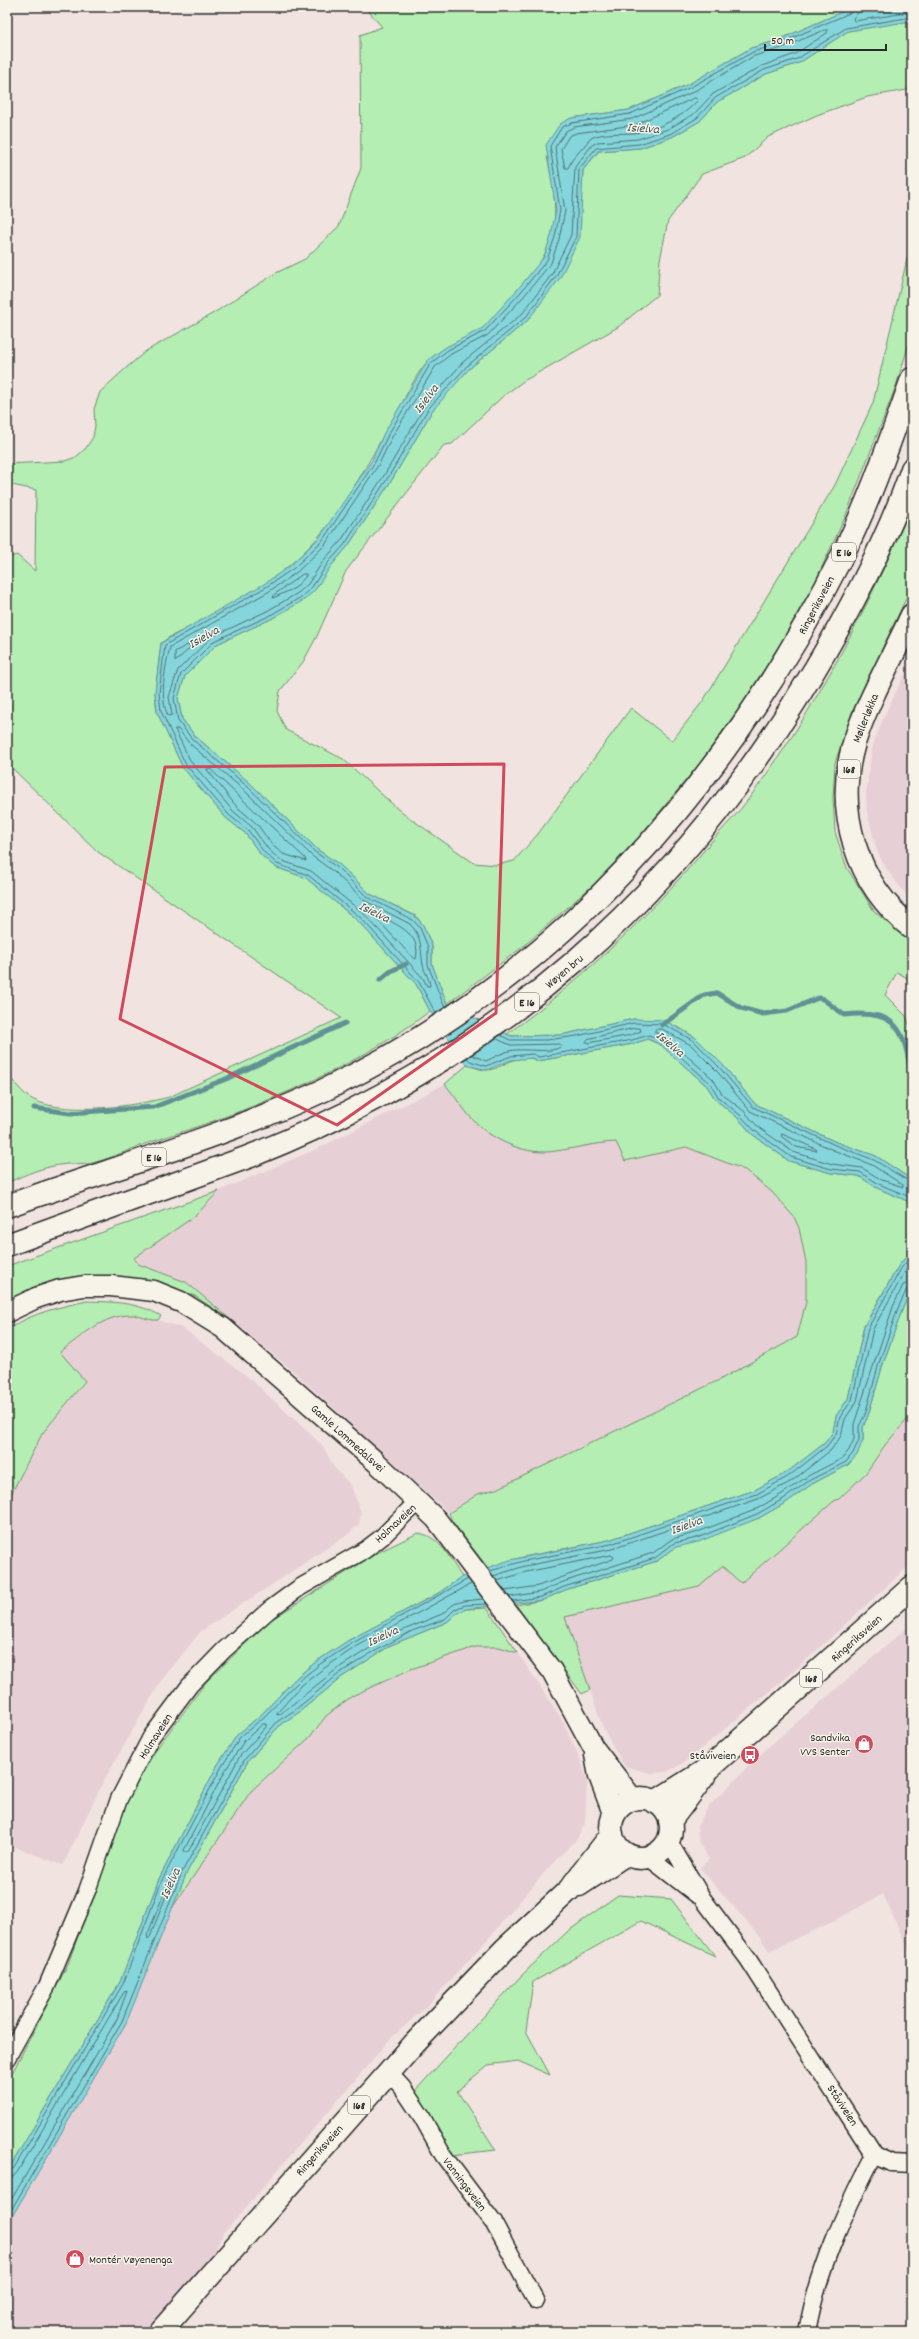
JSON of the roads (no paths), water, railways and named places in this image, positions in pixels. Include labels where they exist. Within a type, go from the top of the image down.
[{"type":"main road","name":"Ringeriksveien","points":[[7,1206],[237,1128],[325,1089],[416,1039],[471,1002],[526,961],[590,905],[648,847],[680,810],[712,769],[752,712],[802,632],[845,551],[881,463],[912,379]]},
{"type":"main road","name":"Wøyen bru","points":[[7,1245],[287,1142],[359,1107],[436,1065],[512,1013],[611,930],[674,865],[706,827],[778,729],[827,649],[872,566],[912,469]]},
{"type":"main road","name":"Møllerløkka","points":[[912,615],[863,719],[854,742],[849,764],[847,814],[859,860],[870,881],[884,902],[912,928]]},
{"type":"main road","name":"Ringeriksveien","points":[[655,1802],[709,1768],[912,1587]]},
{"type":"main road","name":"Ringeriksveien","points":[[669,1831],[709,1768]]},
{"type":"main road","points":[[633,1799],[648,1799],[655,1802],[664,1810],[669,1831]]},
{"type":"main road","name":"168","points":[[613,1825],[622,1806],[633,1799]]},
{"type":"main road","name":"Ringeriksveien","points":[[160,2332],[388,2072],[482,1972],[569,1890],[613,1825]]},
{"type":"main road","points":[[613,1825],[619,1849],[626,1854],[640,1858],[648,1857]]},
{"type":"main road","name":"168","points":[[648,1857],[664,1848],[669,1831]]},
{"type":"main road","name":"Ringeriksveien","points":[[569,1890],[590,1879],[626,1854]]},
{"type":"street","name":"Gamle Lommedalsvei","points":[[7,1312],[36,1298],[84,1286],[132,1288],[154,1291],[181,1302],[223,1328],[245,1345],[418,1501],[450,1535],[535,1649],[566,1694],[593,1747],[633,1799]]},
{"type":"street","name":"Holmaveien","points":[[7,2058],[47,1986],[87,1891],[119,1799],[156,1731],[190,1685],[224,1650],[269,1610],[299,1588],[364,1550],[382,1537],[418,1501]]},
{"type":"street","name":"Gamle Lommedalsvei","points":[[593,1747],[599,1776],[613,1825]]},
{"type":"street","name":"Ståviveien","points":[[669,1831],[703,1899],[748,1959],[874,2155]]},
{"type":"street","name":"Ståviveien","points":[[648,1857],[703,1899]]},
{"type":"street","name":"Vanningsveien","points":[[388,2072],[402,2087],[422,2117],[443,2155],[494,2223],[536,2300]]},
{"type":"street","points":[[807,2332],[821,2272],[854,2194],[874,2155],[892,2163],[912,2164]]},
{"type":"water","name":"Isielva","points":[[853,7],[912,7],[912,21],[848,31],[799,63],[766,74],[717,102],[700,121],[672,137],[640,148],[598,151],[583,170],[580,237],[560,278],[528,320],[469,369],[432,411],[393,478],[348,546],[331,566],[315,590],[304,600],[271,619],[217,644],[185,676],[178,698],[182,719],[195,736],[251,784],[318,850],[340,865],[370,894],[415,916],[423,925],[432,946],[432,964],[447,1004],[511,1036],[561,1035],[634,1019],[664,1020],[696,1038],[722,1064],[755,1104],[836,1142],[876,1156],[912,1180],[912,1203],[877,1188],[859,1176],[831,1173],[789,1161],[752,1134],[738,1118],[716,1100],[707,1086],[661,1045],[648,1039],[633,1044],[538,1061],[532,1058],[511,1060],[487,1070],[467,1065],[430,1011],[416,984],[357,920],[306,878],[275,867],[261,855],[245,833],[226,818],[183,768],[157,712],[155,693],[161,643],[264,584],[291,565],[319,538],[372,460],[384,433],[428,360],[446,347],[483,328],[544,257],[551,236],[556,210],[546,145],[560,124],[571,118],[629,110],[689,84],[751,48],[776,41]]},
{"type":"water","name":"Isielva","points":[[912,1250],[912,1287],[902,1310],[883,1364],[868,1416],[863,1427],[863,1440],[857,1455],[848,1465],[812,1484],[787,1502],[759,1518],[698,1542],[676,1547],[657,1561],[565,1590],[543,1600],[466,1609],[457,1613],[447,1622],[391,1645],[342,1677],[298,1713],[281,1724],[248,1761],[187,1872],[126,2023],[7,2225],[7,2172],[120,1982],[159,1879],[217,1766],[237,1735],[262,1714],[296,1678],[317,1661],[349,1640],[437,1594],[462,1577],[510,1560],[609,1540],[755,1490],[786,1473],[825,1443],[833,1432],[836,1416],[848,1399],[864,1327],[899,1265]]},
{"type":"waterway","points":[[380,980],[391,971],[406,964]]},
{"type":"waterway","name":"Isielva","points":[[662,1025],[704,995],[717,993],[741,1008],[763,1014],[787,1011],[818,998],[823,999],[844,1015],[863,1014],[878,1016],[888,1020],[896,1027],[906,1048],[912,1079]]},
{"type":"waterway","points":[[34,1108],[70,1113],[154,1107],[226,1079],[345,1023]]},
{"type":"place","name":"Sandvika VVS Senter","points":[[864,1744]]},
{"type":"place","name":"Ståviveien","points":[[750,1755]]},
{"type":"place","name":"Montér Vøyenenga","points":[[75,2259]]}]
